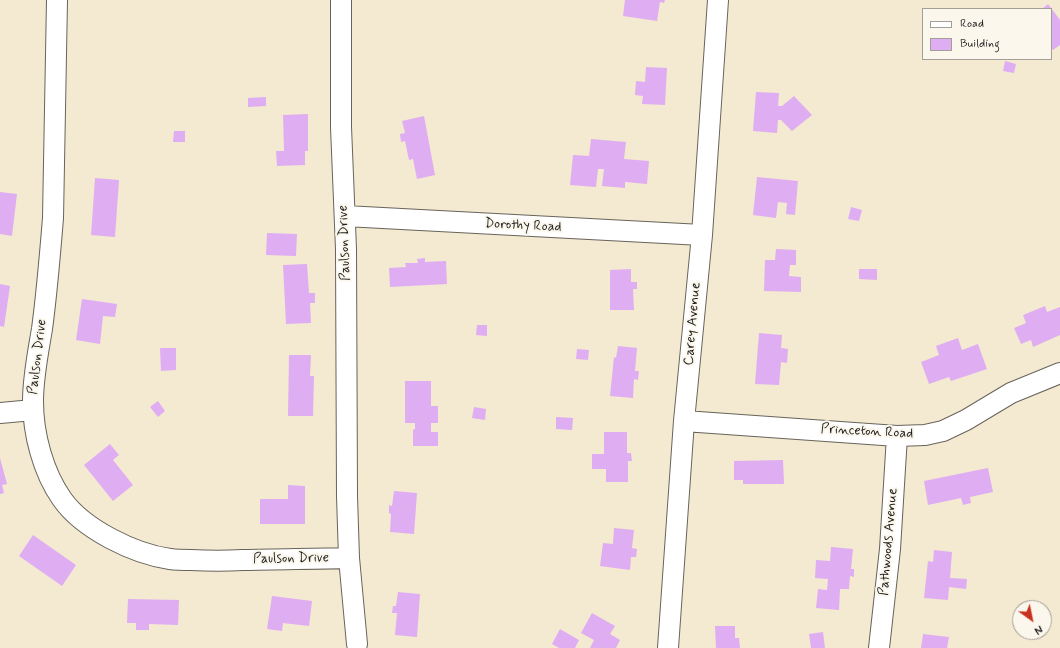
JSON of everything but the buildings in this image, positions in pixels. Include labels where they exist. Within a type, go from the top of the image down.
[{"type":"street","name":"Paulson Drive","points":[[57,0],[53,218],[42,329],[34,370],[33,410],[39,449],[45,466],[62,499],[84,522],[112,540],[138,552],[170,560],[349,558]]},
{"type":"street","name":"Paulson Drive","points":[[341,0],[341,127],[346,249],[347,496],[349,558],[357,644]]},
{"type":"street","name":"Carey Avenue","points":[[668,648],[684,421],[702,235],[718,0]]},
{"type":"street","name":"Dorothy Road","points":[[345,216],[702,235]]},
{"type":"street","name":"Princeton Road","points":[[684,421],[897,436],[925,435],[944,431],[966,420],[1011,393],[1060,373]]},
{"type":"street","points":[[0,413],[33,410]]},
{"type":"street","name":"Pathwoods Avenue","points":[[879,648],[890,548],[897,436]]}]
